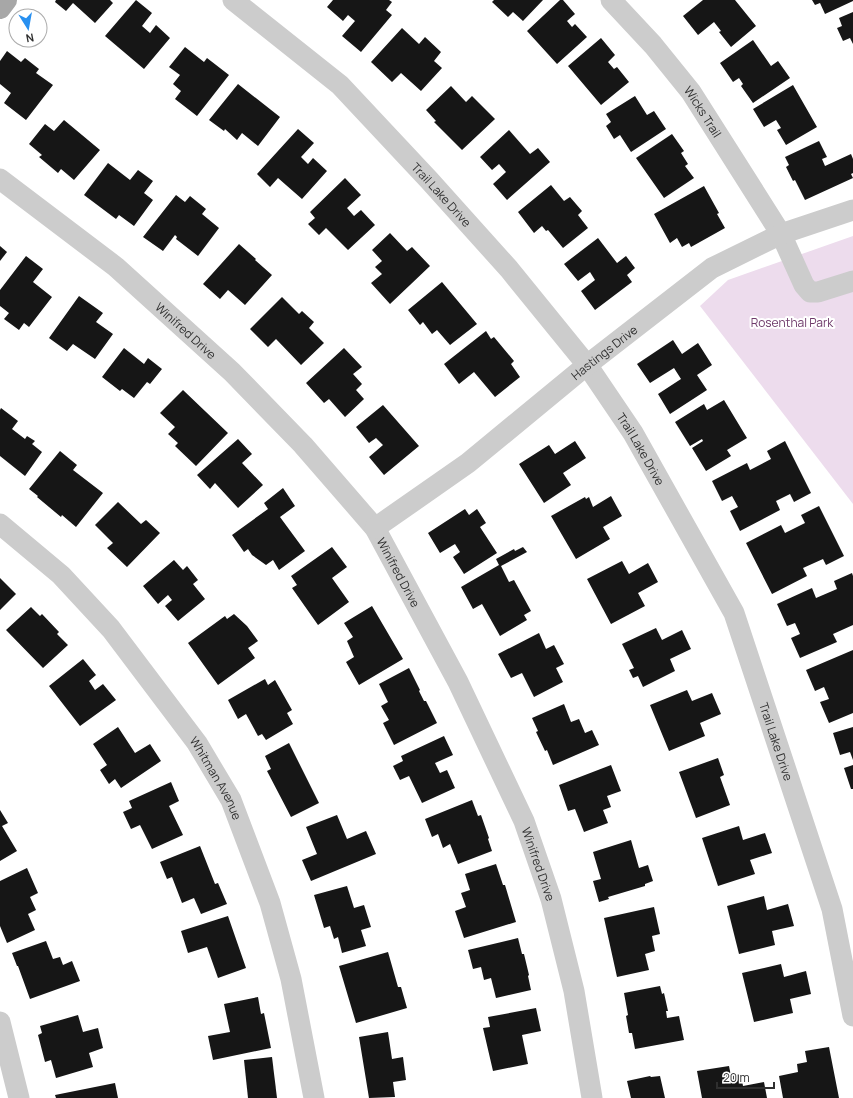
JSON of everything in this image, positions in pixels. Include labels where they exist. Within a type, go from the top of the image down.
[{"type":"main road","points":[[0,8],[6,0]]},
{"type":"street","name":"Trail Lake Drive","points":[[233,0],[340,85],[429,180],[509,270],[587,365],[633,433],[734,613],[832,909],[853,1016]]},
{"type":"street","name":"Wicks Trail","points":[[611,0],[653,45],[691,92],[781,234],[804,285],[810,292],[818,292],[853,281]]},
{"type":"street","name":"Winifred Drive","points":[[0,179],[116,267],[232,372],[303,445],[375,528],[458,682],[524,821],[551,899],[574,991],[592,1098]]},
{"type":"street","name":"Hastings Drive","points":[[375,528],[468,463],[587,365],[712,268],[781,234],[853,210]]},
{"type":"street","name":"Whitman Avenue","points":[[0,524],[61,575],[111,629],[197,743],[231,800],[270,903],[291,979],[314,1098]]},
{"type":"street","points":[[0,1022],[19,1098]]},
{"type":"green space","name":"Rosenthal Park","points":[[853,236],[853,504],[700,306],[728,280]]},
{"type":"building","points":[[56,0],[110,0],[113,3],[95,23],[73,3],[66,11],[55,2]]},
{"type":"building","points":[[136,0],[152,13],[142,26],[150,33],[156,25],[170,38],[144,69],[105,36]]},
{"type":"building","points":[[333,0],[389,0],[392,2],[386,10],[392,15],[361,52],[342,36],[355,21],[348,15],[343,21],[327,7]]},
{"type":"building","points":[[494,0],[543,0],[523,21],[513,12],[508,17],[492,2]]},
{"type":"building","points":[[560,0],[563,0],[575,14],[567,21],[572,27],[575,24],[587,37],[557,64],[527,31]]},
{"type":"building","points":[[703,0],[735,0],[756,26],[731,47],[719,32],[721,31],[714,22],[698,35],[683,16]]},
{"type":"building","points":[[812,0],[853,1],[825,14],[820,3],[815,5]]},
{"type":"building","points":[[853,12],[853,44],[850,38],[843,41],[837,28],[842,26],[839,18]]},
{"type":"building","points":[[402,28],[419,44],[425,37],[441,52],[434,61],[442,68],[421,91],[401,73],[392,82],[371,62]]},
{"type":"building","points":[[601,38],[615,55],[608,62],[614,69],[617,67],[629,82],[601,105],[568,66]]},
{"type":"building","points":[[753,40],[771,66],[778,61],[790,78],[753,103],[741,86],[743,84],[739,78],[733,82],[720,63]]},
{"type":"building","points":[[185,47],[204,62],[207,58],[229,75],[197,116],[175,99],[181,91],[173,84],[180,75],[169,67]]},
{"type":"building","points":[[7,51],[21,62],[25,58],[39,69],[36,73],[53,85],[26,120],[4,103],[11,93],[0,84],[0,61]]},
{"type":"building","points":[[238,84],[280,117],[258,146],[242,133],[237,140],[225,129],[224,131],[209,120]]},
{"type":"building","points":[[793,85],[817,127],[786,145],[777,130],[781,128],[776,120],[764,127],[753,109]]},
{"type":"building","points":[[451,86],[466,102],[472,96],[495,119],[462,150],[434,122],[436,121],[426,110]]},
{"type":"building","points":[[635,96],[647,115],[654,111],[666,129],[631,152],[620,135],[614,139],[606,126],[611,122],[606,114]]},
{"type":"building","points":[[64,120],[100,150],[74,180],[61,169],[58,173],[39,157],[42,155],[29,144],[45,124],[54,131]]},
{"type":"building","points":[[298,129],[314,143],[301,157],[308,164],[313,158],[327,171],[302,199],[278,178],[270,187],[257,174]]},
{"type":"building","points":[[509,130],[530,154],[538,148],[550,162],[507,200],[493,184],[506,172],[499,164],[492,170],[480,157]]},
{"type":"building","points":[[672,134],[684,151],[681,153],[688,164],[685,166],[694,178],[664,198],[636,158]]},
{"type":"building","points":[[819,141],[827,157],[822,159],[825,166],[851,154],[853,159],[853,173],[851,174],[853,178],[805,200],[795,180],[793,181],[786,167],[789,165],[785,157]]},
{"type":"building","points":[[108,163],[130,180],[138,170],[153,181],[144,193],[153,200],[134,226],[119,215],[116,219],[84,195]]},
{"type":"building","points":[[345,178],[361,195],[347,208],[354,216],[361,210],[375,225],[348,250],[326,228],[319,235],[308,224],[315,218],[310,212]]},
{"type":"building","points":[[551,185],[564,201],[570,197],[582,211],[578,215],[588,228],[563,248],[548,230],[546,231],[542,226],[534,233],[518,212]]},
{"type":"building","points":[[704,186],[719,213],[717,214],[725,228],[691,247],[689,243],[682,247],[677,238],[670,243],[654,214]]},
{"type":"building","points":[[176,195],[185,202],[190,196],[206,209],[202,214],[219,228],[198,256],[176,239],[177,237],[175,235],[163,251],[143,237]]},
{"type":"building","points":[[390,233],[407,251],[412,247],[430,266],[390,304],[371,283],[382,274],[375,267],[382,261],[372,250]]},
{"type":"building","points":[[598,238],[617,263],[626,256],[635,268],[627,275],[632,282],[595,310],[581,291],[595,280],[590,272],[578,281],[564,264]]},
{"type":"building","points":[[239,244],[272,275],[245,305],[228,290],[220,299],[203,284]]},
{"type":"building","points":[[0,246],[7,252],[0,261]]},
{"type":"building","points":[[26,256],[43,269],[33,282],[52,297],[29,327],[24,323],[19,330],[4,319],[9,313],[0,306],[0,290]]},
{"type":"building","points":[[442,282],[477,324],[450,345],[437,330],[432,334],[423,322],[420,325],[408,310]]},
{"type":"building","points":[[79,296],[103,313],[96,322],[113,334],[95,359],[73,344],[67,351],[49,338]]},
{"type":"building","points":[[282,297],[299,314],[302,311],[314,322],[309,328],[324,343],[301,365],[276,339],[268,347],[250,329]]},
{"type":"building","points":[[486,331],[491,339],[494,337],[514,361],[511,364],[520,377],[495,397],[474,372],[459,384],[444,364]]},
{"type":"building","points":[[673,340],[682,354],[698,343],[712,365],[697,375],[707,390],[670,414],[658,394],[681,379],[674,368],[650,383],[637,364]]},
{"type":"building","points":[[124,348],[144,364],[148,358],[162,369],[150,384],[147,382],[134,398],[122,389],[120,391],[102,377]]},
{"type":"building","points":[[344,348],[362,367],[353,374],[362,384],[356,390],[364,399],[345,417],[329,399],[324,403],[306,383]]},
{"type":"building","points":[[183,390],[228,433],[196,466],[175,446],[178,443],[168,434],[175,427],[160,413]]},
{"type":"building","points":[[724,400],[747,438],[727,450],[731,456],[706,471],[692,448],[703,441],[702,439],[690,446],[675,422],[704,404],[707,410]]},
{"type":"building","points":[[383,405],[419,446],[384,475],[369,457],[383,445],[376,438],[369,443],[356,427]]},
{"type":"building","points":[[1,408],[18,421],[12,429],[25,439],[27,436],[35,441],[32,444],[42,452],[25,476],[0,456]]},
{"type":"building","points":[[238,439],[252,454],[242,463],[263,485],[238,508],[215,483],[210,489],[197,475]]},
{"type":"building","points":[[575,441],[586,458],[563,473],[571,485],[544,503],[519,464],[549,445],[555,454]]},
{"type":"building","points":[[785,441],[811,493],[794,502],[790,494],[776,501],[780,510],[740,531],[730,511],[738,507],[732,496],[722,501],[712,481],[747,463],[750,470],[771,459],[767,451]]},
{"type":"building","points":[[60,451],[77,465],[73,470],[103,493],[76,527],[62,515],[61,517],[29,489]]},
{"type":"building","points":[[283,488],[295,506],[280,517],[305,551],[279,570],[273,560],[266,565],[252,555],[248,549],[244,552],[232,535],[268,509],[264,503]]},
{"type":"building","points":[[611,496],[622,516],[603,527],[610,539],[576,559],[551,516],[585,497],[586,499],[589,497],[593,507]]},
{"type":"building","points":[[118,502],[141,524],[146,520],[160,533],[127,567],[107,548],[113,543],[95,525]]},
{"type":"building","points":[[819,506],[844,556],[826,565],[823,559],[803,568],[807,576],[772,594],[746,543],[781,525],[785,533],[805,523],[801,515]]},
{"type":"building","points":[[465,509],[469,515],[477,509],[486,523],[480,527],[497,553],[464,574],[453,557],[460,552],[455,544],[440,553],[428,533]]},
{"type":"building","points":[[332,547],[347,567],[332,578],[349,602],[318,625],[292,588],[297,585],[291,576]]},
{"type":"building","points":[[523,547],[527,552],[501,566],[509,582],[514,580],[531,611],[524,615],[527,620],[500,636],[482,604],[473,609],[461,587],[499,565],[496,559],[514,549],[515,551]]},
{"type":"building","points":[[174,560],[183,570],[187,566],[198,580],[193,584],[205,599],[178,621],[165,606],[172,600],[168,595],[158,604],[143,586]]},
{"type":"building","points":[[622,561],[629,574],[648,563],[658,582],[638,593],[645,606],[611,624],[587,579]]},
{"type":"building","points":[[852,573],[853,625],[833,634],[837,642],[800,658],[791,638],[800,634],[795,623],[787,626],[777,604],[812,588],[816,598],[837,589],[834,581]]},
{"type":"building","points":[[0,578],[16,594],[0,610]]},
{"type":"building","points":[[372,606],[403,659],[359,685],[346,662],[354,657],[347,641],[353,637],[344,623]]},
{"type":"building","points":[[31,607],[40,616],[42,614],[59,632],[57,634],[68,645],[43,668],[6,630]]},
{"type":"building","points":[[234,614],[247,626],[258,641],[248,648],[255,658],[218,685],[188,643],[225,616],[227,619]]},
{"type":"building","points":[[656,628],[662,640],[682,630],[691,649],[670,659],[675,671],[643,687],[638,676],[633,678],[629,670],[634,668],[622,644]]},
{"type":"building","points":[[539,633],[546,649],[554,645],[564,664],[556,668],[563,682],[534,697],[522,673],[511,678],[498,654]]},
{"type":"building","points":[[853,650],[853,713],[829,723],[820,702],[829,699],[824,687],[815,691],[806,670]]},
{"type":"building","points":[[83,659],[96,675],[89,681],[95,690],[103,684],[116,700],[80,726],[49,686]]},
{"type":"building","points":[[409,668],[424,701],[426,701],[437,723],[394,745],[383,723],[389,720],[381,706],[388,702],[379,684]]},
{"type":"building","points":[[265,679],[268,685],[275,680],[292,710],[287,713],[293,724],[266,740],[262,734],[258,736],[246,714],[238,719],[228,700]]},
{"type":"building","points":[[687,690],[692,701],[712,693],[721,714],[700,723],[705,736],[669,751],[650,705]]},
{"type":"building","points":[[564,704],[571,722],[579,719],[585,733],[592,730],[599,745],[553,765],[547,750],[545,751],[536,732],[538,731],[532,718]]},
{"type":"building","points":[[118,727],[135,753],[150,744],[161,761],[121,788],[115,779],[109,784],[100,770],[107,765],[93,744]]},
{"type":"building","points":[[853,727],[853,760],[850,752],[840,755],[833,733]]},
{"type":"building","points":[[444,736],[453,755],[435,763],[440,773],[447,770],[455,788],[422,803],[409,776],[400,780],[393,766],[403,761],[401,756]]},
{"type":"building","points":[[289,743],[319,803],[291,817],[267,771],[271,769],[265,756]]},
{"type":"building","points":[[718,758],[724,775],[720,777],[730,805],[696,818],[679,772]]},
{"type":"building","points":[[611,765],[621,791],[607,796],[611,807],[603,810],[608,823],[584,832],[575,809],[568,811],[559,785]]},
{"type":"building","points":[[853,765],[853,789],[851,789],[844,768]]},
{"type":"building","points":[[171,782],[179,801],[169,806],[183,835],[152,849],[140,825],[131,829],[123,812],[132,808],[129,801]]},
{"type":"building","points":[[472,800],[478,816],[481,815],[492,851],[458,864],[450,844],[443,848],[438,834],[432,837],[425,819]]},
{"type":"building","points":[[0,810],[8,823],[2,826],[17,851],[0,861]]},
{"type":"building","points":[[337,815],[347,839],[366,831],[376,854],[311,881],[302,860],[317,854],[306,827]]},
{"type":"building","points":[[739,826],[743,840],[765,833],[772,853],[750,860],[755,874],[718,886],[702,838]]},
{"type":"building","points":[[631,840],[639,868],[648,865],[653,881],[645,884],[645,886],[608,897],[609,899],[599,902],[593,881],[601,879],[593,852]]},
{"type":"building","points":[[200,846],[215,884],[218,883],[227,904],[201,914],[194,898],[182,903],[172,877],[167,879],[160,862]]},
{"type":"building","points":[[496,864],[503,885],[505,885],[516,922],[464,938],[455,911],[466,907],[461,893],[470,890],[465,874]]},
{"type":"building","points":[[27,868],[38,893],[30,897],[36,910],[28,914],[35,930],[7,943],[0,926],[0,881]]},
{"type":"building","points":[[347,886],[354,908],[364,905],[371,927],[361,930],[366,946],[342,953],[338,937],[334,939],[330,926],[324,928],[314,895]]},
{"type":"building","points":[[764,896],[767,910],[788,904],[794,926],[772,931],[775,945],[739,954],[727,906]]},
{"type":"building","points":[[654,907],[660,934],[652,936],[655,951],[645,954],[649,970],[617,977],[604,918]]},
{"type":"building","points":[[228,916],[246,968],[218,978],[207,947],[188,953],[181,931]]},
{"type":"building","points":[[518,938],[522,954],[524,954],[531,990],[496,998],[491,978],[484,980],[481,967],[473,969],[468,950]]},
{"type":"building","points":[[46,941],[53,959],[60,957],[63,965],[72,961],[80,981],[30,999],[12,953]]},
{"type":"building","points":[[388,952],[398,987],[401,987],[407,1008],[356,1023],[339,966]]},
{"type":"building","points":[[781,964],[784,977],[806,971],[811,994],[790,999],[793,1013],[754,1022],[742,973]]},
{"type":"building","points":[[660,986],[662,994],[664,993],[668,1011],[666,1011],[667,1018],[679,1016],[684,1040],[635,1049],[632,1033],[629,1033],[626,1016],[628,1015],[624,993]]},
{"type":"building","points":[[258,997],[261,1014],[264,1013],[271,1048],[213,1060],[208,1036],[230,1032],[224,1004]]},
{"type":"building","points":[[536,1008],[541,1031],[522,1035],[528,1064],[493,1071],[483,1028],[490,1027],[488,1017]]},
{"type":"building","points":[[78,1015],[83,1032],[98,1028],[103,1048],[89,1053],[93,1067],[56,1078],[51,1060],[45,1062],[38,1035],[42,1033],[40,1026]]},
{"type":"building","points":[[388,1032],[392,1059],[403,1057],[406,1080],[393,1082],[395,1097],[369,1098],[359,1037]]},
{"type":"building","points":[[829,1047],[839,1098],[783,1098],[779,1076],[798,1072],[797,1064],[807,1062],[805,1051]]},
{"type":"building","points":[[272,1057],[277,1098],[248,1098],[244,1060]]},
{"type":"building","points":[[729,1066],[731,1076],[741,1074],[743,1086],[764,1082],[767,1098],[702,1098],[697,1071]]},
{"type":"building","points":[[650,1076],[660,1076],[665,1098],[631,1098],[627,1081]]},
{"type":"building","points":[[115,1083],[118,1098],[56,1098],[55,1095]]}]
